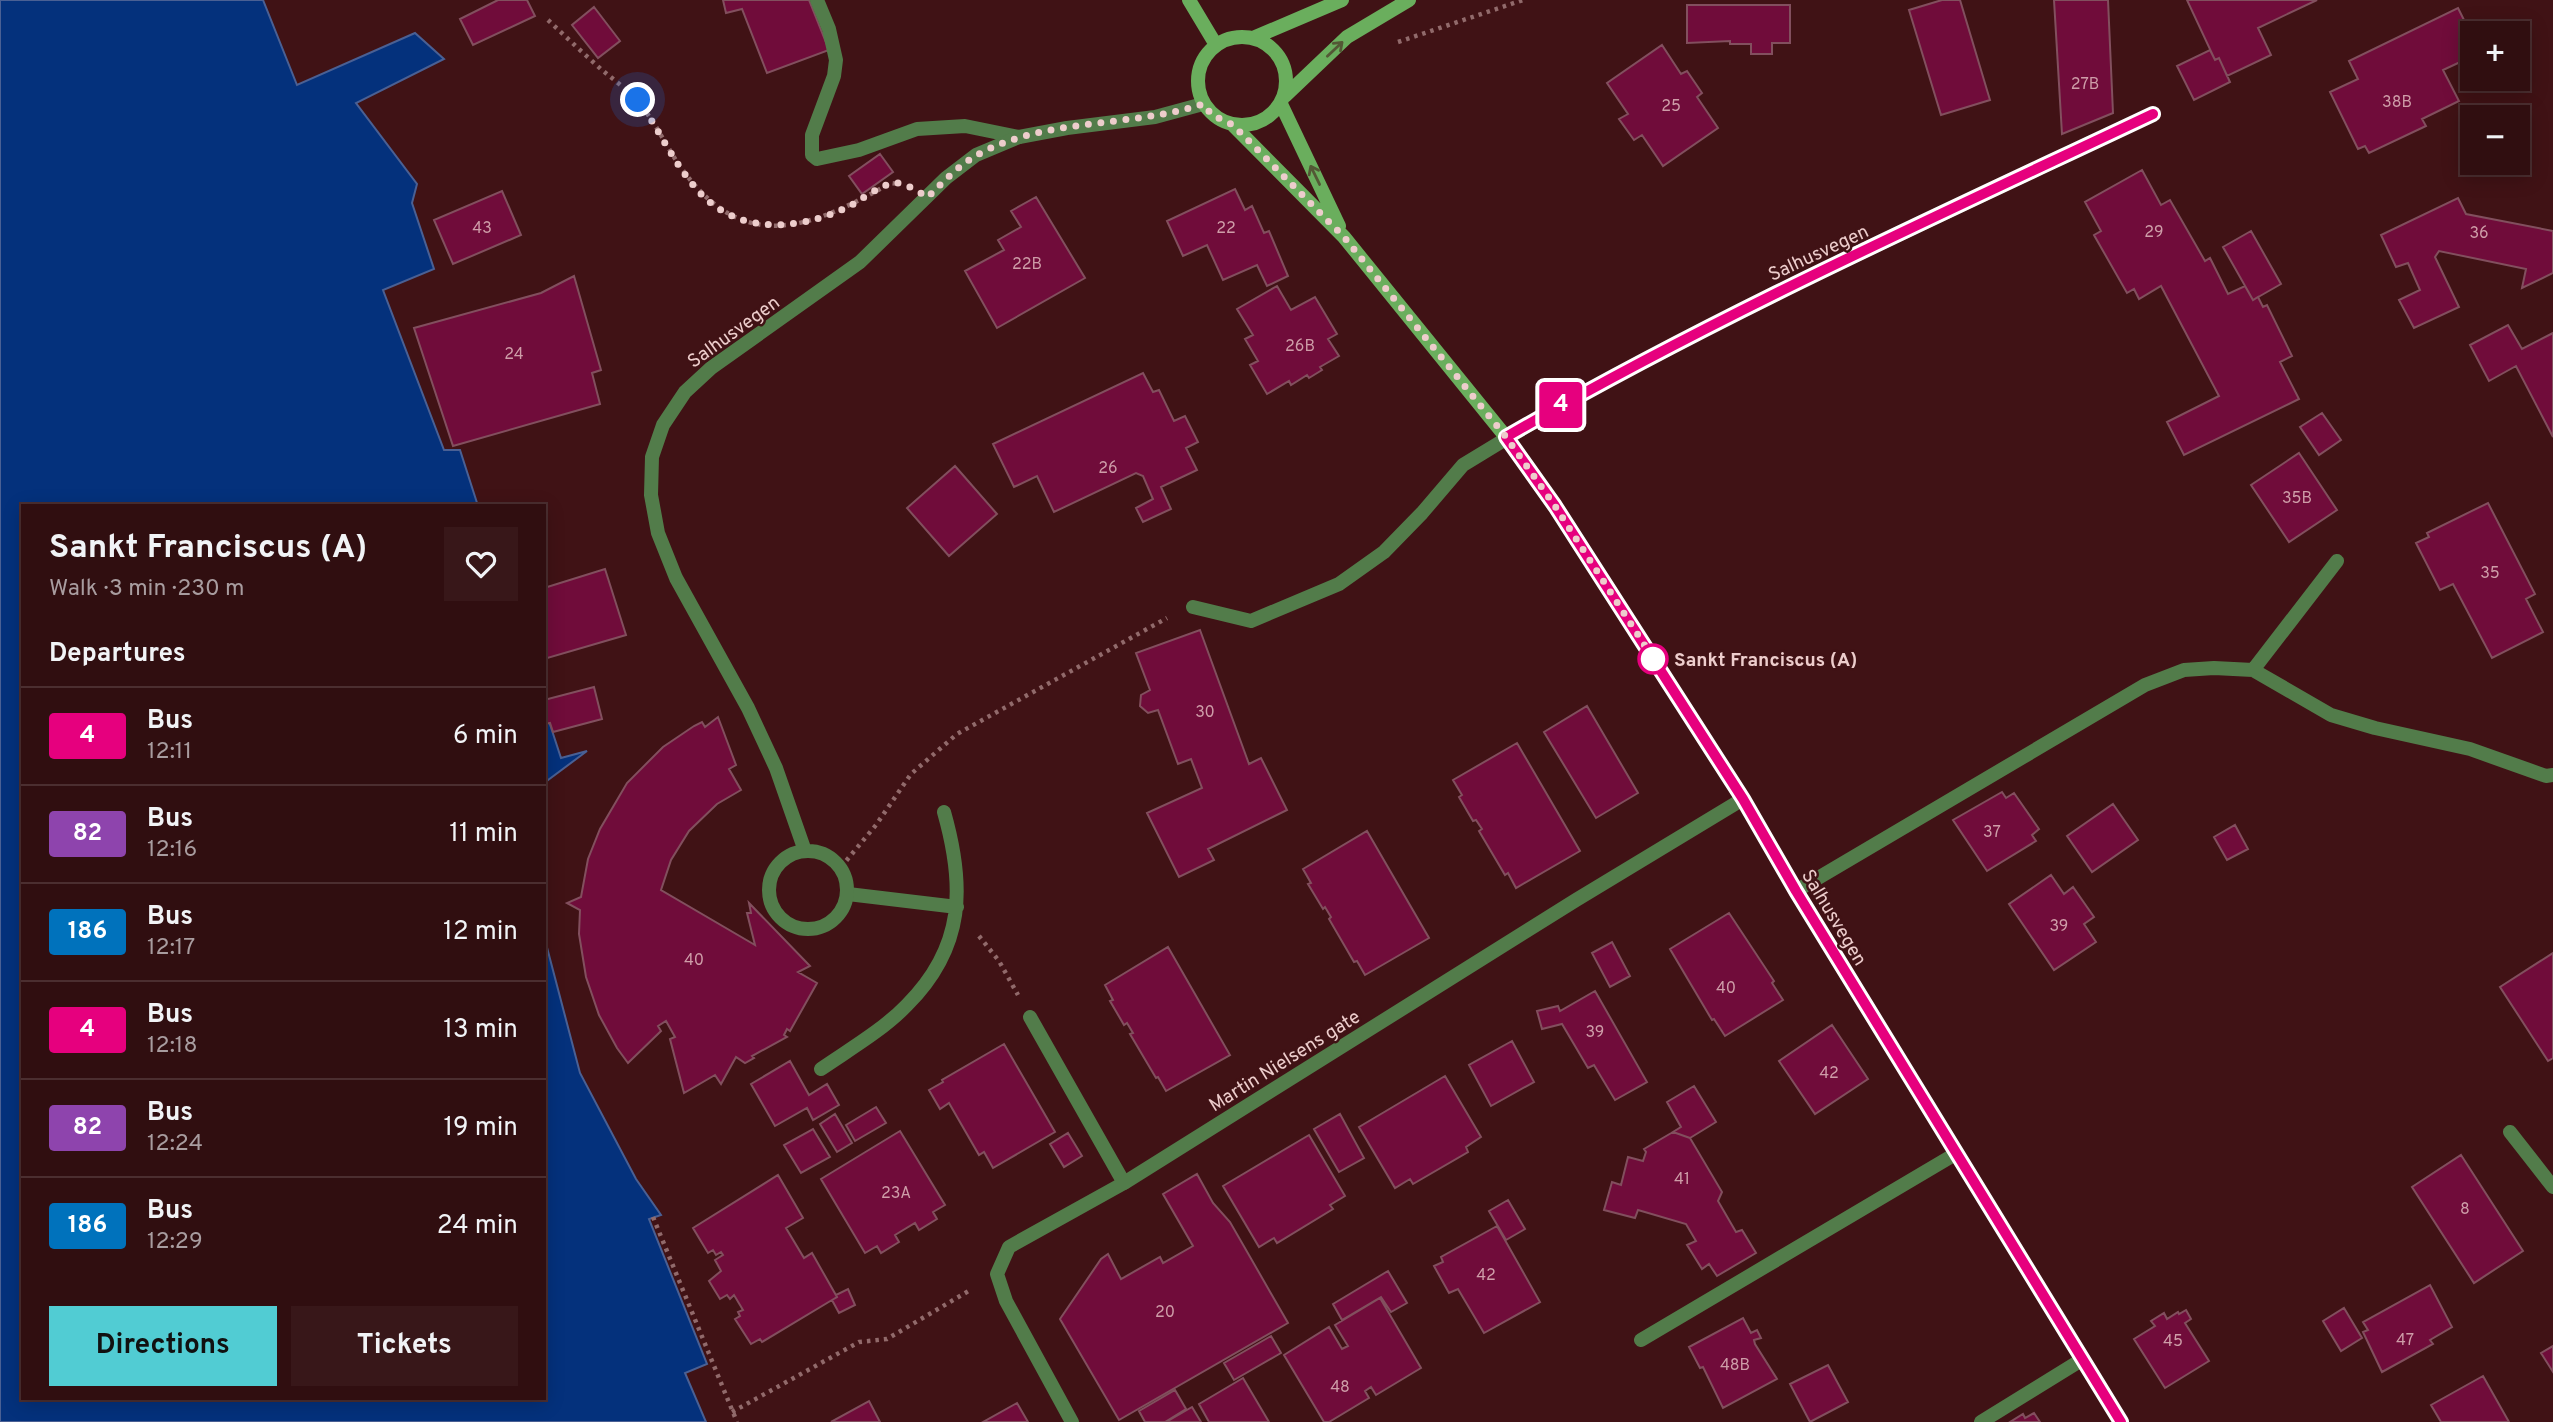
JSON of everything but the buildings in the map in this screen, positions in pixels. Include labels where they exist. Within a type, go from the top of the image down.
[{"type":"main road","points":[[1189,0],[1216,45]]},
{"type":"main road","points":[[1342,0],[1253,38],[1227,39],[1216,45],[1201,66],[1198,81],[1203,104],[1212,115],[1233,125],[1260,122],[1347,37],[1409,0]]},
{"type":"main road","points":[[1253,38],[1264,42],[1279,56],[1287,80],[1283,100]]},
{"type":"main road","name":"Salhusvegen","points":[[1283,100],[1344,237]]},
{"type":"main road","name":"Salhusvegen","points":[[1233,125],[1344,237],[1506,437],[1555,506],[1743,799],[1796,891],[2121,1422]]},
{"type":"street","points":[[817,0],[829,29],[836,60],[834,76],[812,135],[811,155],[817,159],[859,150],[917,129],[965,126],[1019,137]]},
{"type":"street","name":"Salhusvegen","points":[[805,851],[776,768],[748,708],[676,578],[658,533],[651,495],[652,457],[663,425],[685,391],[711,369],[860,262],[947,178],[976,155],[1019,137],[1156,117],[1203,104]]},
{"type":"street","name":"Salhusvegen","points":[[1506,437],[1573,398],[1778,292],[2153,114]]},
{"type":"street","points":[[1192,607],[1251,621],[1339,584],[1384,552],[1464,465],[1506,437]]},
{"type":"street","points":[[2253,670],[2337,561]]},
{"type":"street","points":[[1796,891],[2145,685],[2184,670],[2253,670],[2330,715],[2375,728],[2470,748],[2546,776],[2553,775]]},
{"type":"street","name":"Martin Nielsens gate","points":[[997,1274],[1009,1247],[1124,1183],[1576,900],[1743,799]]},
{"type":"street","points":[[821,1069],[906,1007],[929,981],[947,949],[957,907],[954,849],[944,812]]},
{"type":"street","points":[[805,851],[819,852],[831,858],[841,868],[848,894],[844,907],[831,922],[818,928],[796,928],[783,921],[769,896],[775,869],[784,859],[805,851]]},
{"type":"street","points":[[848,894],[957,907]]},
{"type":"street","points":[[1030,1017],[1124,1183]]},
{"type":"street","points":[[2511,1132],[2553,1187]]},
{"type":"street","points":[[1641,1340],[1957,1153]]},
{"type":"street","points":[[997,1274],[1006,1301],[1072,1422]]},
{"type":"street","points":[[1981,1422],[2083,1359]]},
{"type":"path","points":[[1394,44],[1523,0]]},
{"type":"path","points":[[548,20],[638,100],[681,168],[704,197],[732,216],[770,227],[796,225],[846,208],[891,183],[901,184],[928,197]]},
{"type":"path","points":[[841,868],[876,825],[911,774],[957,734],[1152,624],[1192,607]]},
{"type":"path","points":[[957,907],[999,961],[1030,1017]]},
{"type":"path","points":[[653,1217],[737,1422]]},
{"type":"path","points":[[732,1412],[859,1342],[887,1339],[997,1274]]},
{"type":"water","points":[[0,0],[263,0],[297,85],[415,33],[444,59],[356,103],[417,184],[412,203],[434,269],[383,290],[444,450],[460,450],[477,504],[21,504],[21,1400],[546,1400],[546,944],[580,1073],[636,1179],[661,1215],[649,1219],[707,1364],[685,1373],[706,1422],[0,1422]]},
{"type":"water","points":[[546,712],[561,758],[587,751],[546,782]]},
{"type":"bus line","name":"4","points":[[2121,1422],[1796,891],[1743,799],[1555,506],[1506,437],[1573,398],[1778,292],[2153,114]]},
{"type":"place","name":"Sankt Franciscus (A)","points":[[1653,659]]},
{"type":"route","points":[[638,100],[681,168],[704,197],[732,216],[770,227],[796,225],[826,216],[891,183],[901,184],[928,197],[976,155],[1019,137],[1156,117],[1203,104],[1212,115],[1233,125],[1344,237],[1506,437],[1555,506],[1658,666],[1653,659]]}]
